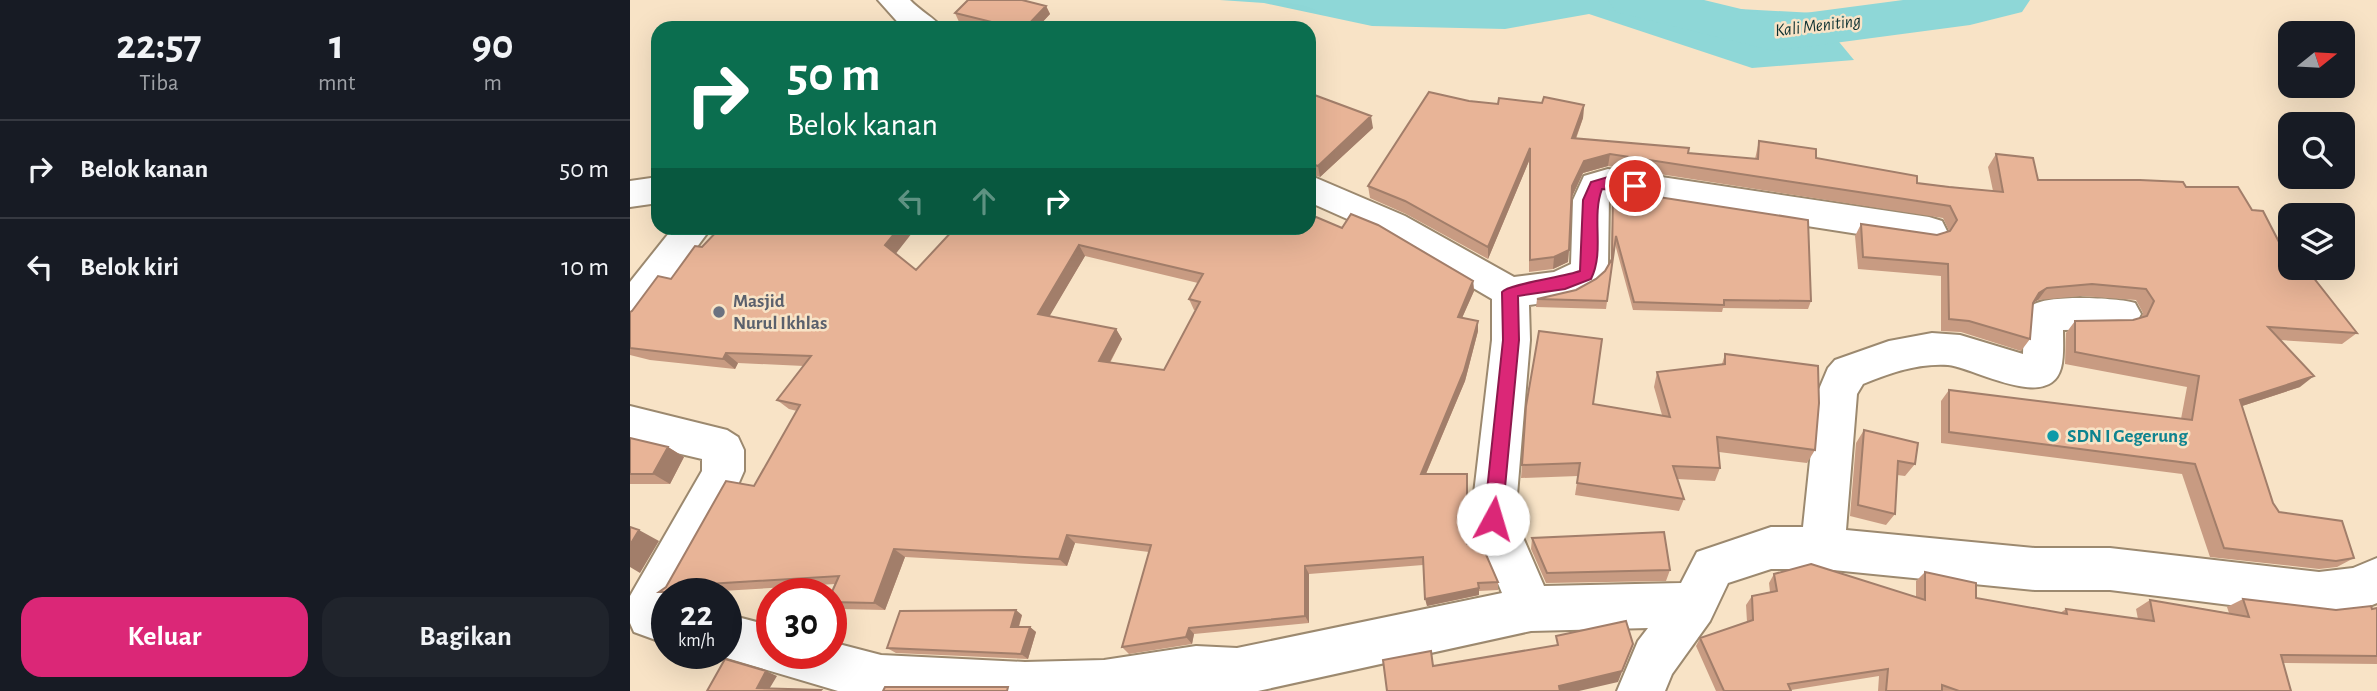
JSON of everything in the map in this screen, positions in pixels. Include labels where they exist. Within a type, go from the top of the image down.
[{"type":"street","points":[[893,0],[913,21]]},
{"type":"street","points":[[1316,191],[1392,225],[1510,292],[1565,283],[1586,275],[1590,267],[1590,200],[1596,185],[1608,182],[1929,231]]},
{"type":"street","points":[[630,194],[651,191]]},
{"type":"street","points":[[630,309],[688,235]]},
{"type":"street","points":[[1510,292],[1511,340],[1493,519],[1531,609]]},
{"type":"street","points":[[1823,548],[1837,394],[1842,380],[1849,372],[1911,352],[1935,349],[1958,351],[2024,371],[2038,371],[2042,368],[2045,317],[2122,314]]},
{"type":"street","points":[[630,424],[712,443],[723,450],[723,471],[719,481],[663,578]]},
{"type":"street","points":[[1641,691],[1655,658],[1694,605],[1713,566],[1771,548],[1823,548],[2035,569],[2110,569],[2319,594],[2355,590],[2377,580]]},
{"type":"street","points":[[844,669],[881,679],[1025,686],[1104,684],[1196,670],[1237,672],[1531,609],[1694,605]]},
{"type":"water","points":[[1220,0],[1680,0],[1703,7],[1815,13],[1854,60],[1752,68],[1589,14],[1505,29],[1372,26],[1264,3]]},
{"type":"building","points":[[968,0],[1022,0],[1046,6],[1032,21],[988,21],[955,13]]},
{"type":"building","points":[[1429,92],[1498,104],[1499,98],[1542,103],[1544,97],[1584,105],[1572,138],[1689,148],[1688,153],[1758,159],[1759,141],[1816,149],[1816,158],[1917,176],[1917,183],[1949,187],[2003,192],[1996,154],[2033,158],[2038,180],[2140,180],[2183,182],[2186,187],[2238,187],[2252,210],[2263,211],[2278,240],[2278,280],[2315,280],[2357,333],[2268,327],[2314,376],[2240,400],[2273,503],[2279,512],[2342,521],[2354,558],[2336,561],[2224,548],[2195,464],[1949,432],[1949,390],[2192,420],[2199,376],[2075,352],[2075,321],[2133,320],[2147,316],[2154,301],[2146,289],[2092,284],[2047,288],[2039,293],[2033,303],[2030,339],[1969,321],[1949,319],[1948,264],[1863,257],[1861,224],[1937,235],[1950,231],[1957,220],[1950,206],[1610,154],[1584,161],[1572,186],[1569,250],[1554,257],[1530,260],[1530,148],[1488,247],[1405,201],[1368,186]]},
{"type":"building","points":[[1316,96],[1371,116],[1318,166]]},
{"type":"building","points":[[1613,190],[1808,220],[1811,301],[1724,300],[1724,305],[1634,302],[1616,236],[1607,301],[1537,299],[1576,290],[1605,271],[1612,259]]},
{"type":"building","points":[[1351,214],[1378,225],[1473,281],[1458,317],[1478,321],[1464,371],[1421,474],[1467,474],[1467,544],[1481,543],[1498,582],[1478,583],[1479,588],[1425,599],[1423,557],[1305,566],[1305,616],[1189,628],[1186,637],[1122,647],[1151,545],[1067,535],[1059,559],[894,549],[874,603],[847,602],[847,578],[838,578],[839,576],[756,578],[756,581],[742,582],[742,578],[671,578],[726,481],[754,486],[800,405],[777,400],[811,356],[726,353],[723,359],[630,348],[630,312],[658,276],[671,279],[695,246],[702,247],[713,235],[893,235],[885,245],[916,270],[948,235],[1316,235],[1316,217],[1342,228]],"holes":[[[1079,245],[1203,274],[1189,299],[1200,302],[1164,370],[1099,361],[1116,329],[1038,314]]]},
{"type":"building","points":[[1539,331],[1602,339],[1593,404],[1670,417],[1657,372],[1725,364],[1725,354],[1818,366],[1819,403],[1815,450],[1717,437],[1720,468],[1673,466],[1684,499],[1577,483],[1580,463],[1522,465],[1526,406]]},
{"type":"building","points":[[1864,430],[1918,443],[1915,464],[1898,461],[1895,514],[1858,505]]},
{"type":"building","points":[[630,438],[668,447],[653,474],[630,474]]},
{"type":"building","points":[[630,527],[639,530],[630,545]]},
{"type":"building","points":[[1664,532],[1670,570],[1547,573],[1532,538]]},
{"type":"building","points":[[1811,564],[1925,600],[1925,572],[1976,583],[1976,598],[2067,614],[2066,609],[2154,621],[2150,600],[2249,617],[2243,599],[2336,610],[2371,606],[2372,609],[2377,608],[2377,656],[2281,655],[2291,691],[1959,691],[1942,685],[1942,691],[1886,691],[1888,669],[1788,684],[1791,691],[1724,691],[1700,638],[1753,620],[1752,596],[1777,591],[1774,574]]},
{"type":"building","points":[[1016,610],[1011,627],[1030,627],[1021,654],[887,648],[900,611]]},
{"type":"building","points":[[1626,621],[1633,644],[1622,671],[1559,686],[1560,691],[1387,691],[1383,660],[1431,651],[1433,666],[1558,645],[1556,636]]},
{"type":"building","points":[[742,664],[766,671],[757,688],[821,690],[820,691],[707,691],[719,669],[742,669]]},
{"type":"building","points":[[885,687],[1008,687],[1007,691],[883,691]]},
{"type":"waterway","name":"Kali Meniting","points":[[1634,0],[1774,34],[1970,8],[2004,0]]},
{"type":"place","name":"Masjid Nurul Ikhlas","points":[[719,312]]},
{"type":"place","name":"SDN I Gegerung","points":[[2053,436]]},
{"type":"route","points":[[1493,519],[1511,340],[1510,292],[1565,283],[1586,275],[1590,267],[1590,200],[1596,185],[1608,182],[1635,186]]}]
